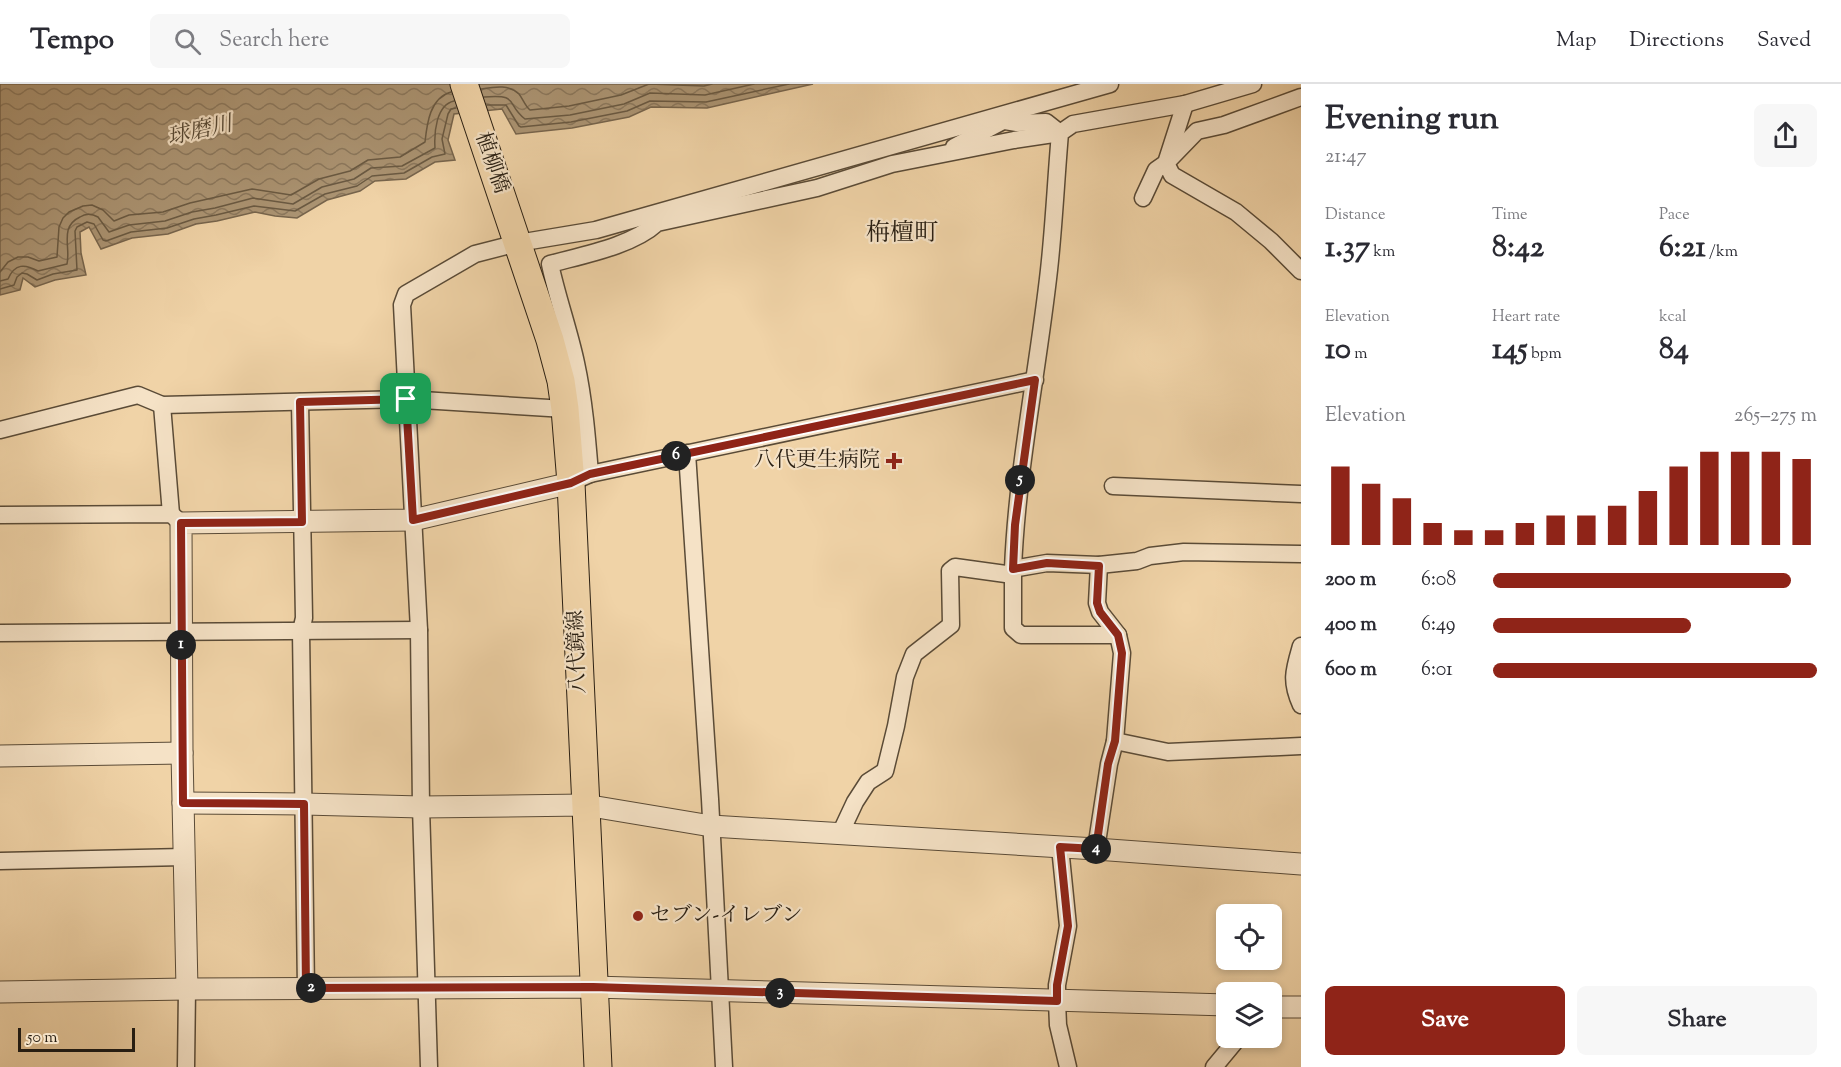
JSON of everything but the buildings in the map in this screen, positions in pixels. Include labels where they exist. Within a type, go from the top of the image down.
[{"type":"main road","name":"植柳橋","points":[[464,84],[518,243]]},
{"type":"main road","name":"八代鏡線","points":[[518,243],[561,381],[580,478],[585,805],[598,1067]]},
{"type":"street","points":[[429,1067],[425,988],[419,630],[402,305],[406,294],[475,254],[518,243],[596,230],[996,119],[1110,84]]},
{"type":"street","points":[[580,478],[584,407],[550,264],[646,233],[657,223],[817,188],[892,164],[1060,133],[1073,124],[1184,110],[1253,84]]},
{"type":"street","points":[[1143,198],[1156,170],[1166,163],[1197,131],[1224,125],[1301,97]]},
{"type":"street","points":[[1184,110],[1224,125]]},
{"type":"street","points":[[1184,110],[1166,163],[1172,175],[1236,212],[1271,241],[1301,271]]},
{"type":"street","points":[[936,156],[996,119],[1017,123],[1046,122],[1060,133]]},
{"type":"street","points":[[1060,133],[1050,268],[1015,525],[1013,628],[1021,635],[1118,635]]},
{"type":"street","points":[[0,515],[302,522],[413,520],[687,453],[1035,380]]},
{"type":"street","points":[[0,430],[138,395],[162,405],[406,399],[565,409]]},
{"type":"street","points":[[300,402],[306,988]]},
{"type":"street","points":[[162,405],[176,518],[181,632],[187,988],[186,1067]]},
{"type":"street","points":[[687,453],[724,1067]]},
{"type":"street","points":[[1113,486],[1301,494]]},
{"type":"street","points":[[840,834],[855,802],[868,782],[885,771],[905,677],[914,654],[951,625],[950,571],[955,567],[1013,572],[1047,563],[1099,566],[1184,552],[1301,554]]},
{"type":"street","points":[[1096,849],[1108,764],[1115,741],[1122,653],[1118,635],[1100,612],[1097,603],[1099,566]]},
{"type":"street","points":[[0,633],[419,630]]},
{"type":"street","points":[[1301,646],[1293,675],[1295,691],[1301,705]]},
{"type":"street","points":[[1115,741],[1168,752],[1301,746]]},
{"type":"street","points":[[0,756],[182,753]]},
{"type":"street","points":[[183,803],[421,807],[585,805],[711,826],[1301,864]]},
{"type":"street","points":[[1060,847],[1068,926],[1057,985],[1057,1001],[1058,1025],[1068,1067]]},
{"type":"street","points":[[0,861],[184,857]]},
{"type":"street","points":[[0,992],[187,988],[593,987],[1216,1005]]},
{"type":"street","points":[[1282,1007],[1301,1007]]},
{"type":"street","points":[[1214,1067],[1230,1048]]},
{"type":"water","name":"球磨川","points":[[0,84],[813,84],[707,108],[651,107],[629,117],[572,128],[516,134],[502,109],[454,114],[448,140],[455,160],[435,162],[406,179],[375,181],[360,191],[327,200],[297,218],[255,212],[196,224],[168,234],[132,238],[101,249],[89,227],[80,232],[81,253],[86,275],[55,280],[35,287],[23,278],[20,290],[0,295]]},
{"type":"place","name":"八代更生病院","points":[[894,461]]},
{"type":"place","name":"セブン-イレブン","points":[[638,916]]},
{"type":"district","name":"栴檀町","points":[[902,234]]},
{"type":"route","points":[[1035,380],[1015,525],[1013,569],[1047,563],[1099,566],[1097,603],[1100,612],[1118,635],[1122,653],[1115,741],[1108,764],[1096,849],[1060,847],[1068,926],[1057,985],[1057,1001],[593,987],[306,988],[304,804],[183,803],[181,523],[302,522],[300,402],[406,399],[413,520],[571,483],[590,474],[1035,380]]}]
